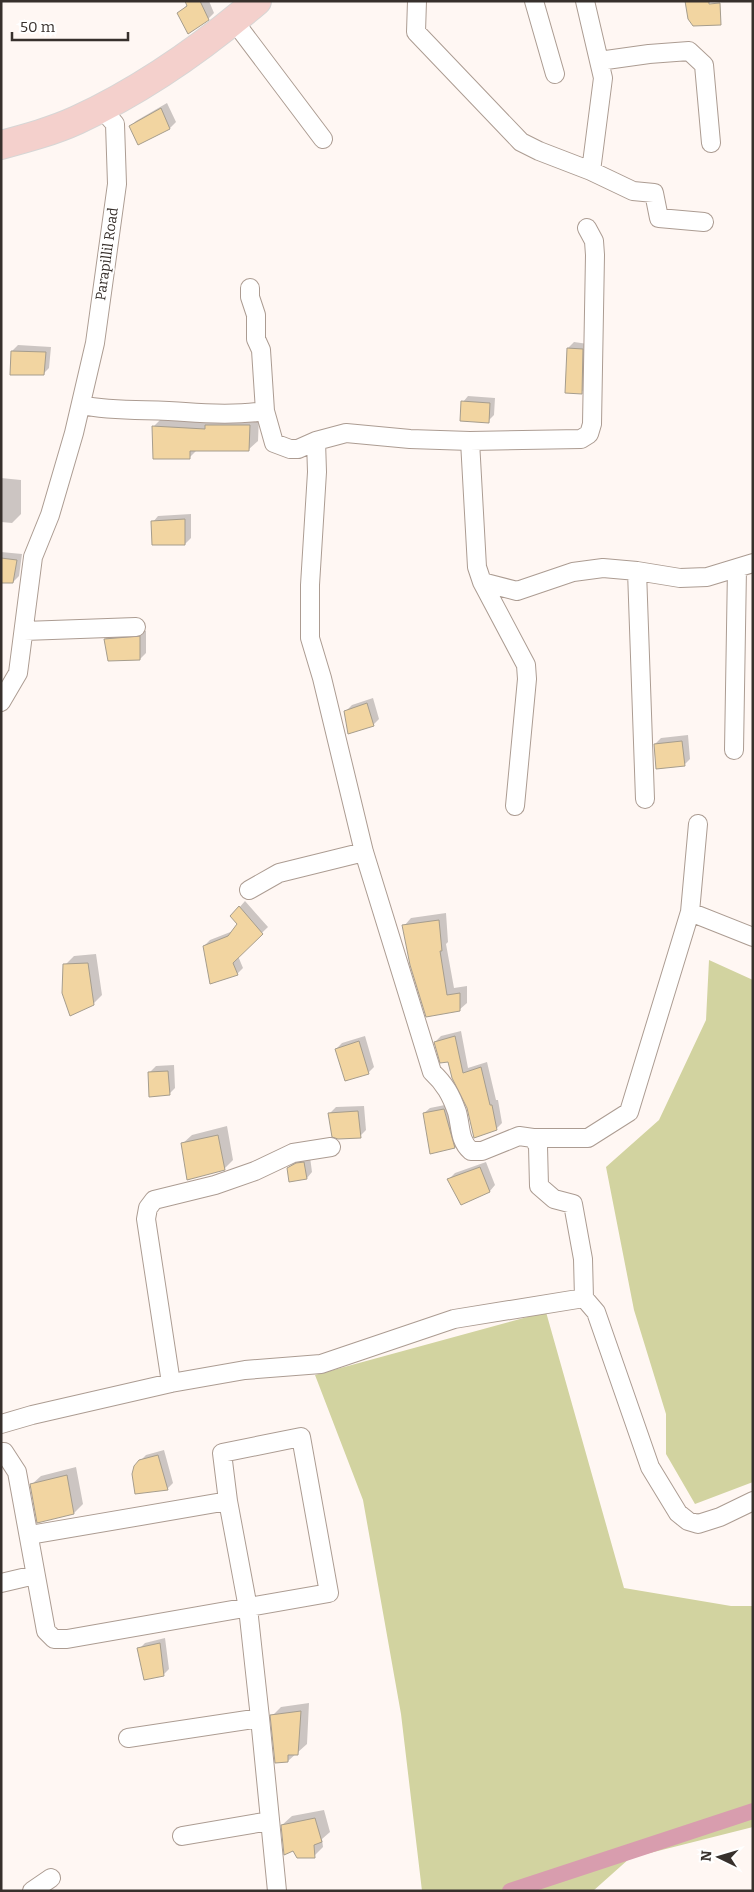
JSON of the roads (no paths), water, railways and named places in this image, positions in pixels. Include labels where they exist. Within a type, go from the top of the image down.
[{"type":"highway","points":[[1,145],[41,134],[101,108],[196,50],[257,1]]},
{"type":"street","points":[[416,1],[416,32],[521,142],[539,151],[592,171],[633,191],[654,193],[658,218],[704,222]]},
{"type":"street","points":[[534,1],[555,74]]},
{"type":"street","points":[[585,1],[603,78],[592,171]]},
{"type":"street","points":[[234,21],[323,139]]},
{"type":"street","points":[[599,61],[688,51],[704,65],[711,143]]},
{"type":"street","name":"Parapillil Road","points":[[1,702],[18,673],[33,557],[50,515],[81,405],[96,343],[117,184],[115,124],[101,108]]},
{"type":"street","points":[[250,288],[250,297],[256,314],[256,338],[261,350],[265,411],[274,443],[290,449],[298,449],[316,441],[346,433],[410,439],[470,441],[581,439],[589,434],[592,424],[595,255],[594,241],[588,228]]},
{"type":"street","points":[[81,405],[96,408],[184,411],[202,414],[265,411]]},
{"type":"street","points":[[316,441],[317,472],[310,585],[310,638],[322,678],[364,852],[432,1072],[448,1088],[457,1113],[464,1145],[471,1151],[482,1151],[519,1136],[533,1138],[588,1138],[629,1112],[690,912],[698,824]]},
{"type":"street","points":[[470,441],[477,567],[482,582],[526,665],[527,679],[515,806]]},
{"type":"street","points":[[482,582],[517,591],[573,572],[603,568],[680,578],[707,577],[745,565],[734,750]]},
{"type":"street","points":[[637,571],[645,799]]},
{"type":"street","points":[[24,631],[136,627]]},
{"type":"street","points":[[249,890],[279,873],[364,852]]},
{"type":"street","points":[[690,912],[753,937]]},
{"type":"street","points":[[533,1138],[538,1146],[539,1186],[554,1199],[573,1204],[583,1259],[584,1298],[596,1312],[650,1467],[678,1514],[688,1521],[698,1524],[720,1517],[753,1502]]},
{"type":"street","points":[[171,1383],[146,1219],[148,1208],[154,1200],[215,1185],[255,1171],[293,1153],[331,1147]]},
{"type":"street","points":[[1,1424],[171,1383],[245,1370],[321,1364],[454,1319],[584,1298]]},
{"type":"street","points":[[1,1452],[4,1452],[17,1472],[46,1631],[54,1639],[68,1639],[248,1608],[329,1593],[301,1437],[222,1453],[228,1501],[248,1608],[277,1891]]},
{"type":"street","points":[[30,1535],[228,1501]]},
{"type":"street","points":[[1,1583],[35,1575]]},
{"type":"street","points":[[128,1738],[260,1718]]},
{"type":"street","points":[[182,1836],[270,1821]]},
{"type":"street","points":[[32,1891],[51,1878]]},
{"type":"waterway","points":[[510,1891],[753,1811]]}]
